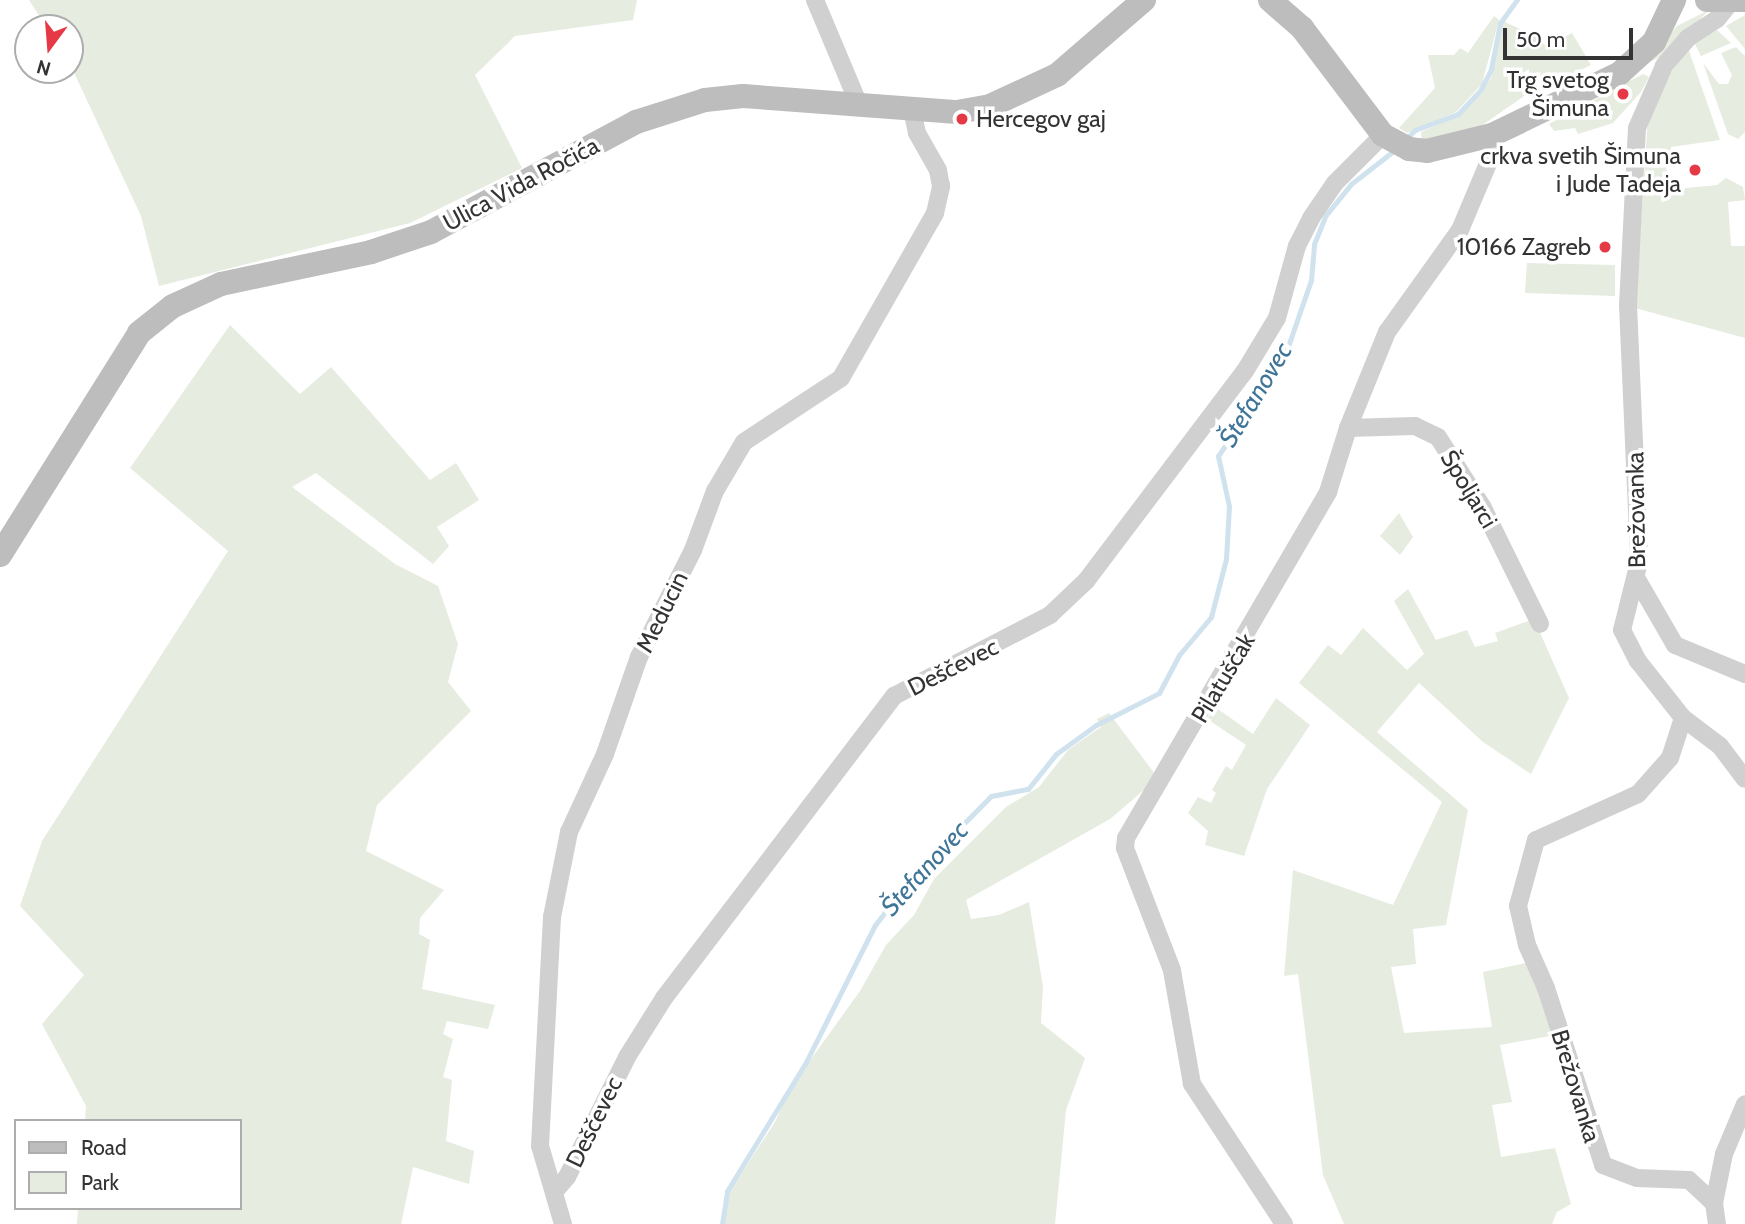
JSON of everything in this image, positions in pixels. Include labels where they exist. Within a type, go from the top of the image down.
[{"type":"main road","name":"Ulica Vida Ročića","points":[[0,555],[133,342],[173,306],[221,284],[371,252],[431,232],[636,122],[705,100],[743,96],[860,107],[957,112],[990,106],[1057,75],[1144,0]]},
{"type":"main road","points":[[1270,0],[1302,28],[1395,142],[1444,150],[1492,135],[1634,64],[1664,28],[1674,0]]},
{"type":"street","points":[[815,0],[860,107]]},
{"type":"street","name":"Brežovanka","points":[[1714,1203],[1689,1180],[1637,1178],[1603,1165],[1546,988],[1527,945],[1518,906],[1536,839],[1638,794],[1670,758],[1684,718],[1623,639],[1622,630],[1638,581],[1628,305],[1637,128],[1664,66],[1688,38],[1717,19],[1733,1]]},
{"type":"street","name":"Meducin","points":[[554,1192],[540,1146],[553,912],[569,832],[605,754],[639,657],[693,550],[720,481],[744,442],[841,378],[935,213],[941,186],[938,170],[917,133],[912,110]]},
{"type":"street","name":"Pilatuščak","points":[[1284,1224],[1192,1084],[1172,970],[1125,848],[1132,827],[1258,619],[1328,492],[1348,428],[1387,332],[1454,240],[1473,205],[1490,159],[1492,135]]},
{"type":"street","name":"Deščevec","points":[[563,1224],[554,1192],[567,1177],[626,1057],[664,998],[894,696],[1050,615],[1086,581],[1208,413],[1245,371],[1277,318],[1297,246],[1311,218],[1335,183],[1395,142]]},
{"type":"street","name":"Špoljarci","points":[[1348,428],[1415,426],[1438,437],[1483,508],[1541,624]]},
{"type":"street","points":[[1638,581],[1675,645],[1745,674]]},
{"type":"street","points":[[1684,718],[1720,746],[1745,779]]},
{"type":"street","points":[[1717,1224],[1714,1203],[1724,1154],[1745,1104]]},
{"type":"green space","points":[[29,0],[637,0],[633,20],[515,36],[475,75],[522,168],[410,223],[159,286],[141,216],[79,84],[84,84],[84,14],[38,14]]},
{"type":"green space","points":[[1709,10],[1665,55],[1645,64],[1677,26]]},
{"type":"green space","points":[[1745,15],[1745,49],[1726,26]]},
{"type":"green space","points":[[1494,16],[1499,20],[1482,84],[1456,112],[1407,133],[1399,128],[1435,88],[1428,55],[1454,55],[1460,48],[1468,53]]},
{"type":"green space","points":[[1503,21],[1539,38],[1546,47],[1572,33],[1591,65],[1545,87],[1539,79],[1525,85],[1527,94],[1481,126],[1422,141],[1421,132],[1460,115],[1491,78]]},
{"type":"green space","points":[[1717,30],[1731,43],[1701,56],[1694,42]]},
{"type":"green space","points":[[1736,47],[1745,56],[1745,132],[1738,139],[1728,134],[1703,63],[1719,84],[1728,84],[1732,75],[1721,53]]},
{"type":"green space","points":[[1688,48],[1720,140],[1671,147],[1672,158],[1666,165],[1668,184],[1676,189],[1717,185],[1726,178],[1743,187],[1745,200],[1728,202],[1731,246],[1745,246],[1745,338],[1635,308],[1648,118],[1662,85]]},
{"type":"green space","points":[[1643,74],[1649,77],[1641,92],[1613,123],[1578,134],[1575,128],[1554,131],[1549,124]]},
{"type":"green space","points":[[1527,263],[1615,265],[1615,296],[1525,293]]},
{"type":"green space","points":[[230,325],[300,394],[331,367],[430,480],[456,463],[479,500],[437,527],[449,546],[433,564],[316,473],[292,487],[395,564],[438,586],[458,644],[448,682],[471,711],[377,805],[366,851],[444,890],[420,918],[419,934],[430,940],[422,989],[495,1005],[488,1029],[447,1021],[443,1034],[453,1039],[443,1077],[452,1080],[446,1141],[474,1151],[469,1184],[413,1167],[401,1224],[77,1224],[78,1210],[242,1210],[242,1119],[85,1119],[86,1106],[42,1024],[84,975],[20,906],[42,841],[228,551],[130,468]]},
{"type":"green space","points":[[1399,513],[1413,537],[1400,555],[1380,536]]},
{"type":"green space","points":[[1408,589],[1436,640],[1467,630],[1475,647],[1498,641],[1495,633],[1534,619],[1569,698],[1531,774],[1483,742],[1419,683],[1377,732],[1468,810],[1446,925],[1413,929],[1416,964],[1391,967],[1404,1033],[1492,1027],[1483,972],[1531,962],[1555,1035],[1500,1045],[1512,1102],[1492,1105],[1501,1157],[1555,1148],[1571,1204],[1557,1212],[1552,1224],[1344,1224],[1323,1175],[1298,974],[1284,976],[1293,870],[1393,905],[1442,802],[1299,683],[1328,645],[1341,655],[1363,628],[1407,670],[1424,654],[1394,601]]},
{"type":"green space","points":[[1276,698],[1310,725],[1267,789],[1244,856],[1205,845],[1208,831],[1188,813],[1198,797],[1211,803],[1216,793],[1212,790],[1226,766],[1232,770],[1246,745],[1207,719],[1215,707],[1253,734]]},
{"type":"green space","points":[[1109,713],[1158,778],[1110,819],[966,900],[971,919],[999,915],[1029,902],[1043,987],[1041,1023],[1085,1058],[1066,1110],[1055,1224],[724,1224],[730,1191],[775,1122],[791,1087],[860,991],[886,945],[914,915],[934,879],[1006,807],[1039,787],[1068,750],[1101,727],[1097,719]]},
{"type":"waterway","name":"Štefanovec","points":[[1405,140],[1415,130],[1458,114],[1481,89],[1491,69],[1500,23],[1517,0]]},
{"type":"waterway","name":"Štefanovec","points":[[722,1224],[727,1191],[806,1062],[875,925],[917,871],[991,796],[1028,789],[1056,754],[1096,725],[1159,693],[1179,655],[1211,617],[1226,559],[1229,506],[1218,456],[1284,358],[1311,280],[1314,244],[1326,215],[1351,184],[1396,149]]},
{"type":"place","name":"Trg svetog Šimuna","points":[[1623,94]]},
{"type":"place","name":"Hercegov gaj","points":[[962,119]]},
{"type":"place","name":"crkva svetih Šimuna i Jude Tadeja","points":[[1695,170]]},
{"type":"place","name":"10166 Zagreb","points":[[1605,247]]}]
